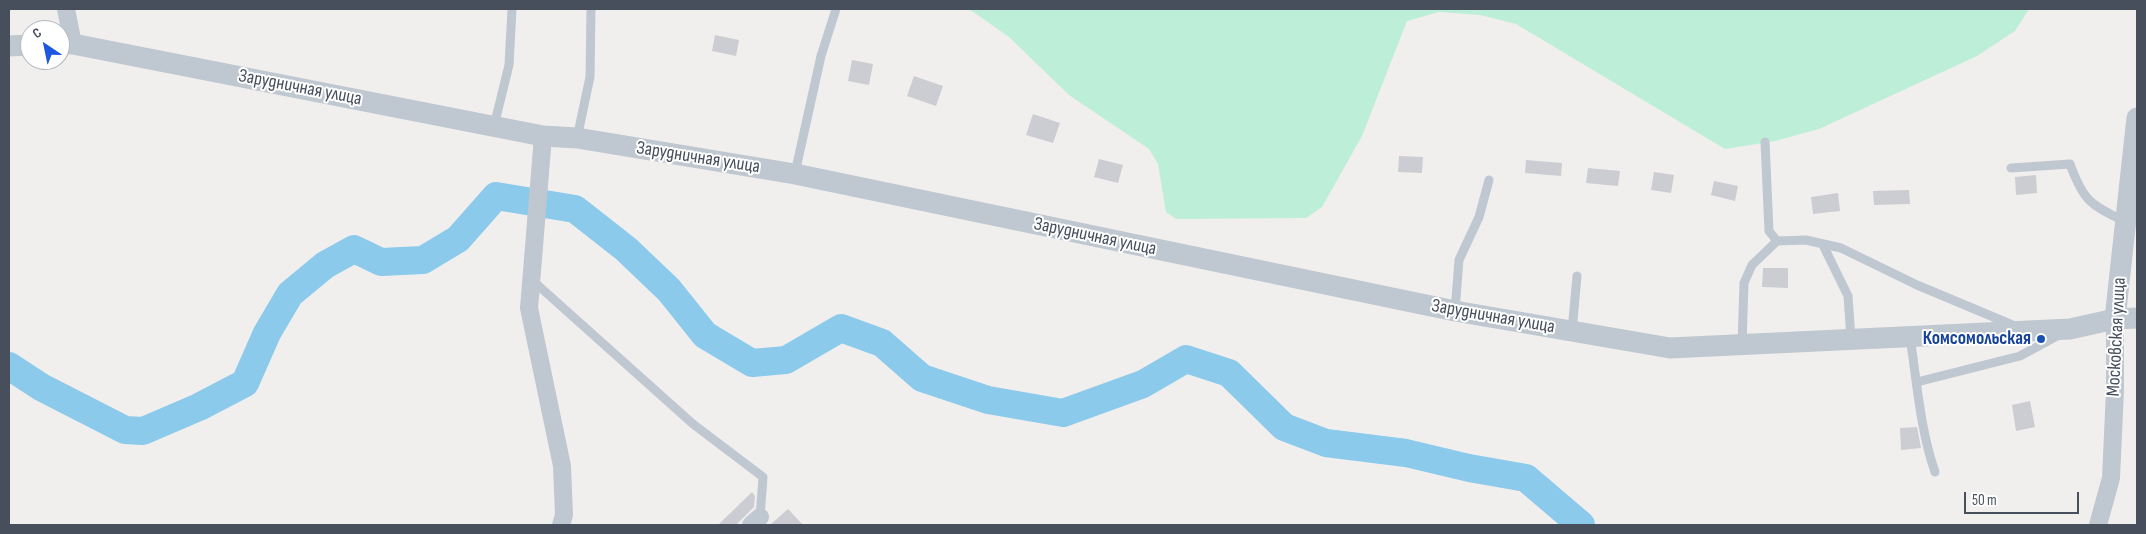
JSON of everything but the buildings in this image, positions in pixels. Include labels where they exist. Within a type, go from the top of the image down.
[{"type":"street","name":"Зарудничная улица","points":[[70,45],[543,136],[577,138],[795,174],[1455,311],[1670,348],[2070,329],[2115,318],[2137,318]]},
{"type":"street","name":"Московская улица","points":[[2098,525],[2111,478],[2115,390],[2115,318],[2137,118]]},
{"type":"street","points":[[543,136],[529,308],[562,466],[564,515],[561,525]]},
{"type":"lane","points":[[494,127],[509,65],[512,9]]},
{"type":"lane","points":[[577,138],[590,76],[591,9]]},
{"type":"lane","points":[[795,174],[821,56],[836,9]]},
{"type":"lane","points":[[1765,142],[1769,231],[1777,241]]},
{"type":"lane","points":[[2011,168],[2070,164],[2076,180],[2091,204],[2126,222]]},
{"type":"lane","points":[[1455,311],[1459,260],[1479,217],[1489,180]]},
{"type":"lane","points":[[1742,345],[1744,283],[1752,265],[1777,241],[1806,240],[1841,248],[1917,285],[2027,331]]},
{"type":"lane","points":[[1824,245],[1848,296],[1851,339]]},
{"type":"lane","points":[[1572,331],[1577,276]]},
{"type":"lane","points":[[531,280],[693,424],[764,477],[755,521]]},
{"type":"lane","points":[[1917,382],[2020,356],[2070,329]]},
{"type":"lane","points":[[1910,336],[1922,424],[1935,472]]},
{"type":"green space","points":[[969,9],[2029,9],[2015,31],[1977,56],[1819,129],[1775,141],[1725,149],[1516,24],[1480,15],[1439,12],[1407,21],[1362,136],[1322,207],[1306,218],[1176,219],[1166,212],[1158,164],[1149,149],[1069,95],[1009,37]]},
{"type":"waterway","points":[[9,366],[41,387],[125,430],[143,431],[199,407],[245,383],[267,333],[290,294],[325,265],[354,249],[381,262],[423,260],[458,239],[496,196],[575,209],[626,249],[669,290],[705,335],[752,363],[786,360],[841,328],[882,343],[922,378],[988,400],[1063,413],[1143,384],[1186,359],[1229,373],[1284,427],[1326,443],[1406,453],[1469,468],[1526,478],[1581,525]]},
{"type":"place","name":"Комсомольская","points":[[2041,339]]}]
